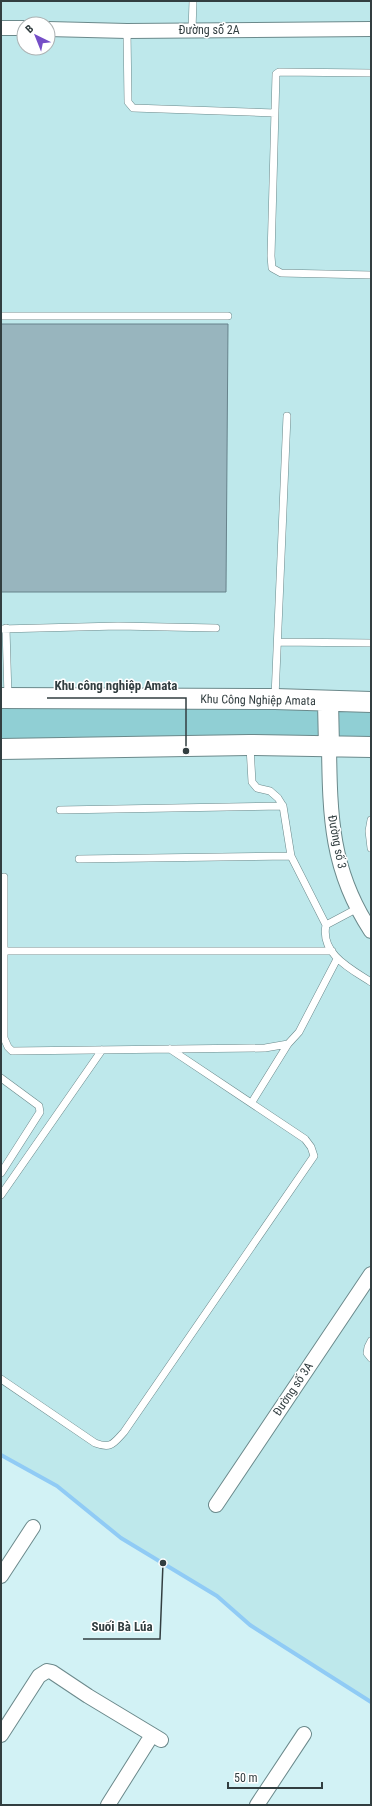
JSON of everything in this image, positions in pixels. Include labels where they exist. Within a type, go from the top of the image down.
[{"type":"street","points":[[1,28],[16,28]]},
{"type":"street","name":"Đường số 2A","points":[[56,29],[127,31],[371,29]]},
{"type":"street","name":"Khu Công Nghiệp Amata","points":[[4,698],[275,699],[328,702],[371,702]]},
{"type":"street","points":[[328,702],[329,747]]},
{"type":"street","points":[[1,749],[249,745],[371,747]]},
{"type":"street","name":"Đường số 3","points":[[329,747],[330,803],[333,834],[344,878],[371,931]]},
{"type":"street","name":"Đường số 3A","points":[[216,1505],[369,1283]]},
{"type":"street","points":[[1,1576],[33,1527]]},
{"type":"street","points":[[1,1736],[39,1676],[47,1671],[52,1672],[157,1738],[108,1805]]},
{"type":"street","points":[[257,1805],[304,1734]]},
{"type":"lane","points":[[192,30],[193,1]]},
{"type":"lane","points":[[127,31],[128,102],[133,108],[275,113]]},
{"type":"lane","points":[[371,73],[279,72],[276,74],[271,256],[272,268],[281,274],[371,275]]},
{"type":"lane","points":[[1,316],[228,316]]},
{"type":"lane","points":[[275,699],[286,416]]},
{"type":"lane","points":[[4,698],[4,628],[118,626],[216,628]]},
{"type":"lane","points":[[278,642],[371,643]]},
{"type":"lane","points":[[249,745],[252,782],[257,788],[270,792],[278,798],[283,806],[291,856],[326,925],[325,933],[327,943],[337,959],[371,982]]},
{"type":"lane","points":[[60,810],[283,806]]},
{"type":"lane","points":[[371,820],[369,831],[371,848]]},
{"type":"lane","points":[[79,859],[291,856]]},
{"type":"lane","points":[[4,877],[4,1038],[8,1047],[12,1050],[265,1048],[288,1044]]},
{"type":"lane","points":[[326,925],[358,908]]},
{"type":"lane","points":[[4,951],[332,951]]},
{"type":"lane","points":[[252,1102],[288,1044],[299,1032],[337,959]]},
{"type":"lane","points":[[1,1379],[95,1443],[104,1446],[112,1445],[124,1432],[314,1156],[311,1147],[305,1139],[252,1102],[170,1049]]},
{"type":"lane","points":[[1,1195],[102,1050]]},
{"type":"lane","points":[[1,1078],[39,1106],[40,1112],[1,1173]]},
{"type":"lane","points":[[371,1341],[368,1347],[368,1354],[371,1358]]},
{"type":"shaded area","points":[[1,1],[371,1],[371,1702],[250,1625],[217,1596],[120,1538],[57,1486],[1,1454]]},
{"type":"shaded area","points":[[1,705],[324,709],[324,740],[1,742]]},
{"type":"shaded area","points":[[332,709],[371,710],[371,740],[333,739]]},
{"type":"building","points":[[1,324],[228,324],[226,592],[1,592]]},
{"type":"waterway","points":[[1,1455],[57,1486],[121,1538],[217,1596],[250,1625],[371,1702]]},
{"type":"place","name":"Khu công nghiệp Amata","points":[[186,751]]},
{"type":"place","name":"Suối Bà Lúa","points":[[163,1563]]}]
